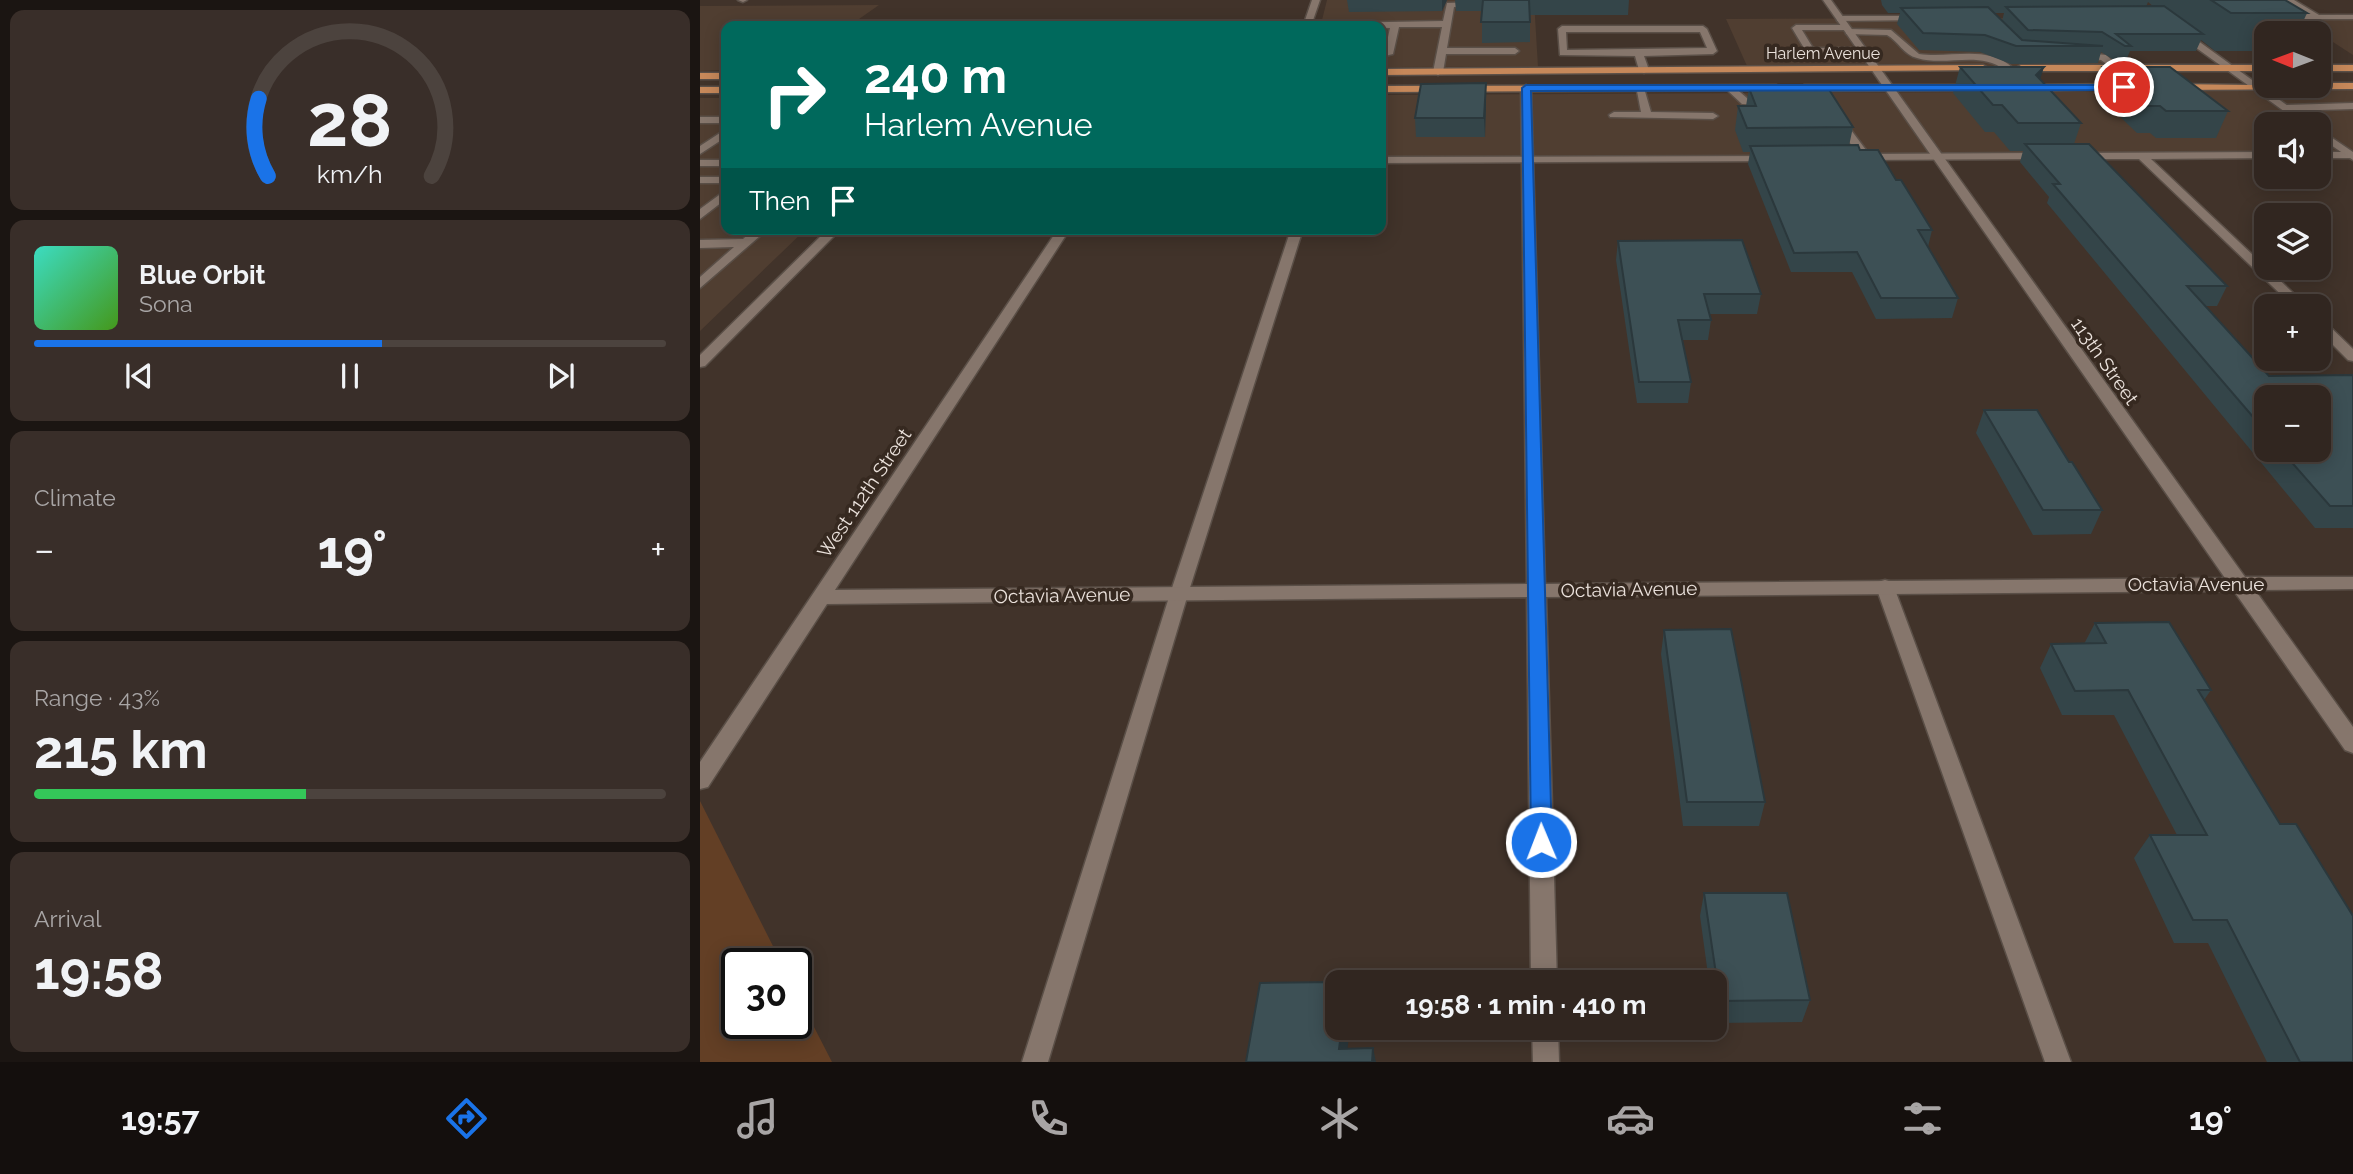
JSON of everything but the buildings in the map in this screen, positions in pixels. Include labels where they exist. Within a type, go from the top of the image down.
[{"type":"main road","name":"Harlem Avenue","points":[[1386,72],[2254,68]]},
{"type":"main road","points":[[2331,68],[2353,68]]},
{"type":"main road","points":[[700,76],[721,76]]},
{"type":"main road","points":[[2160,87],[2254,86]]},
{"type":"main road","points":[[2331,86],[2353,86]]},
{"type":"main road","points":[[2011,88],[2133,87]]},
{"type":"main road","name":"Harlem Avenue","points":[[1386,89],[1983,88]]},
{"type":"main road","points":[[700,90],[721,90]]},
{"type":"street","points":[[1309,21],[1316,0]]},
{"type":"street","name":"113th Street","points":[[1827,0],[2353,744]]},
{"type":"street","points":[[2288,0],[2317,17]]},
{"type":"street","points":[[1438,72],[1444,24],[1450,5],[1491,4]]},
{"type":"street","points":[[2277,17],[2351,18]]},
{"type":"street","points":[[1862,51],[1810,51],[1796,28],[1934,18]]},
{"type":"street","points":[[1386,25],[1444,24]]},
{"type":"street","points":[[1386,54],[1389,54],[1395,25]]},
{"type":"street","points":[[2169,25],[2254,85]]},
{"type":"street","points":[[1845,26],[1888,32],[1908,51],[1921,57],[1987,57],[1999,60],[2008,68]]},
{"type":"street","points":[[1562,29],[1703,29],[1713,51],[1639,52],[1563,53],[1562,29]]},
{"type":"street","points":[[1440,51],[1515,51]]},
{"type":"street","points":[[1639,52],[1643,70]]},
{"type":"street","points":[[2069,55],[2104,57],[2116,68]]},
{"type":"street","points":[[2336,86],[2353,105]]},
{"type":"street","points":[[1526,88],[1544,970]]},
{"type":"street","points":[[1639,88],[1647,115]]},
{"type":"street","points":[[1730,88],[1745,102],[1785,102]]},
{"type":"street","points":[[1816,88],[1825,101]]},
{"type":"street","points":[[2272,98],[2292,112]]},
{"type":"street","points":[[2286,108],[2353,105]]},
{"type":"street","points":[[1833,112],[1866,157]]},
{"type":"street","points":[[1614,115],[1713,116]]},
{"type":"street","points":[[700,120],[721,120]]},
{"type":"street","points":[[700,151],[721,136]]},
{"type":"street","points":[[2331,141],[2352,156]]},
{"type":"street","points":[[1852,157],[2254,155]]},
{"type":"street","points":[[2331,155],[2352,156]]},
{"type":"street","points":[[2142,156],[2287,294]]},
{"type":"street","points":[[1386,160],[1784,158]]},
{"type":"street","points":[[700,163],[721,163]]},
{"type":"street","points":[[700,180],[721,180]]},
{"type":"street","points":[[700,215],[721,197]]},
{"type":"street","points":[[700,284],[755,235]]},
{"type":"street","points":[[700,363],[829,235]]},
{"type":"street","name":"West 112th Street","points":[[700,780],[1060,235]]},
{"type":"street","points":[[1035,1062],[1179,594],[1295,235]]},
{"type":"street","points":[[700,244],[746,243]]},
{"type":"street","points":[[2331,336],[2353,357]]},
{"type":"street","name":"Octavia Avenue","points":[[820,597],[2353,583]]},
{"type":"street","points":[[1885,587],[2058,1062]]},
{"type":"street","points":[[1545,1040],[1546,1062]]},
{"type":"shaded area","points":[[1327,0],[1534,0],[1538,67],[1386,67],[1386,21],[1322,21]]},
{"type":"shaded area","points":[[879,5],[856,21],[721,21],[721,70],[700,71],[700,6]]},
{"type":"shaded area","points":[[2290,17],[2353,17],[2353,55],[2331,41],[2331,21],[2297,21]]},
{"type":"shaded area","points":[[2075,18],[2133,66],[1572,67],[1747,66],[1726,19]]},
{"type":"shaded area","points":[[2331,90],[2353,90],[2353,155],[2331,155],[2331,112],[2254,112],[2254,155],[1386,160],[1386,95],[2254,91],[2254,98],[2331,98]]},
{"type":"shaded area","points":[[700,98],[721,98],[721,235],[800,235],[700,331]]},
{"type":"shaded area","points":[[700,801],[774,948],[721,948],[721,1039],[812,1039],[812,1023],[832,1062],[700,1062]]},
{"type":"route","points":[[1541,842],[1526,88],[2124,87]]}]
